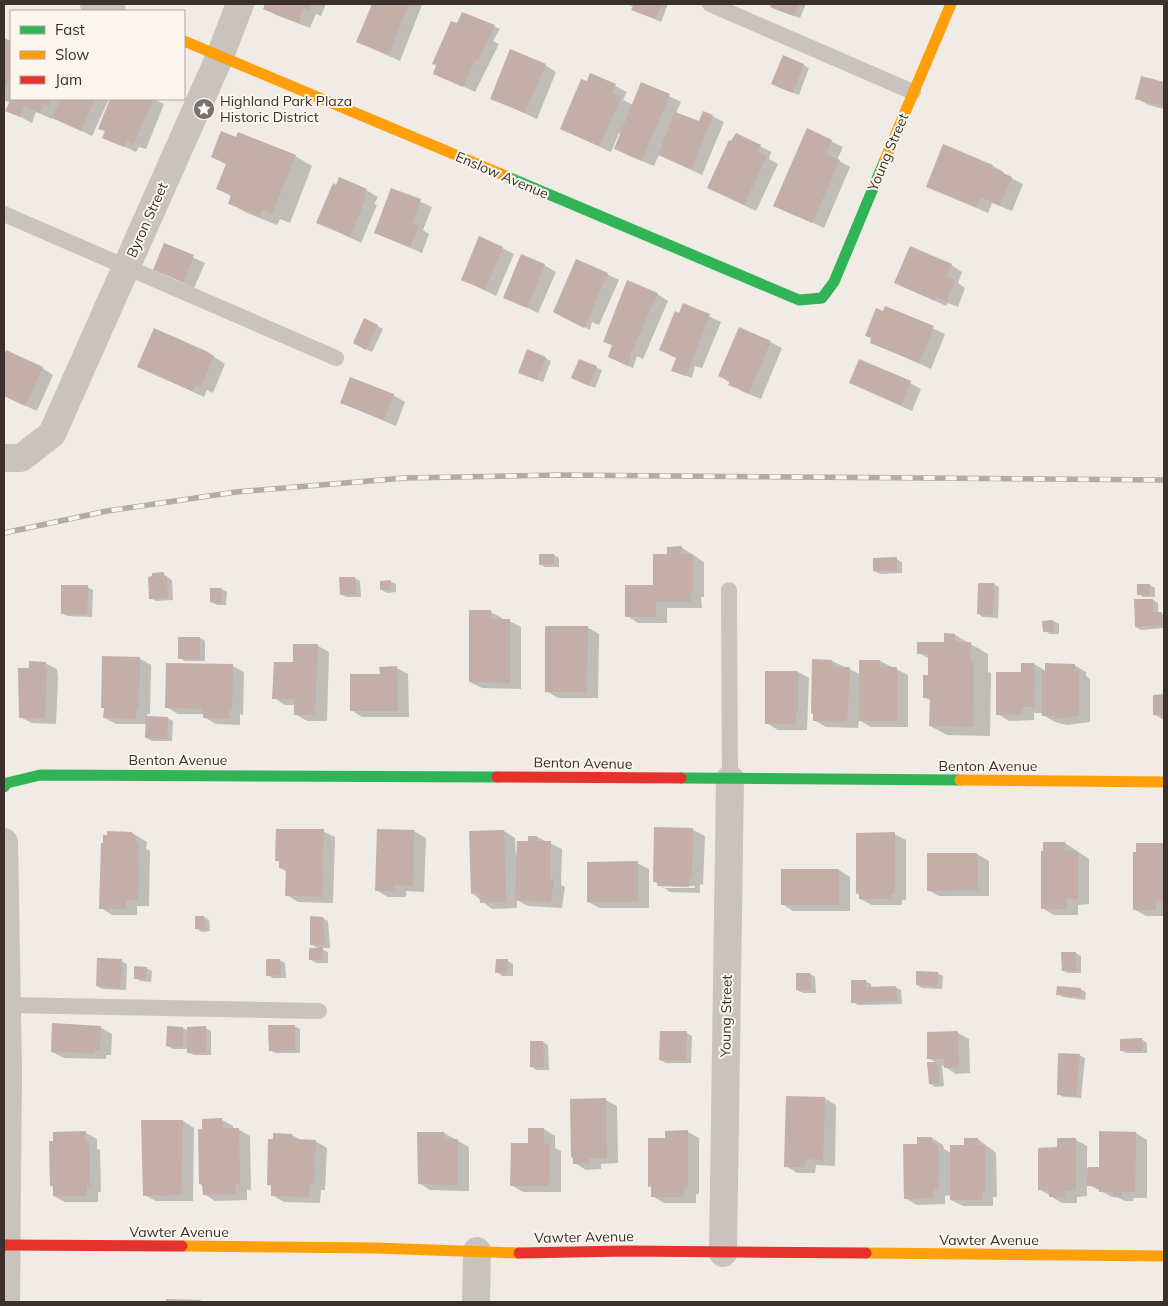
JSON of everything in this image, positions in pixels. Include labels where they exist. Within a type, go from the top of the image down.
[{"type":"street","points":[[94,4],[109,10]]},
{"type":"street","name":"Byron Street","points":[[4,458],[21,458],[52,434],[220,56],[240,4]]},
{"type":"street","name":"Young Street","points":[[822,298],[834,282],[951,4]]},
{"type":"street","name":"Enslow Avenue","points":[[185,41],[799,300],[822,298]]},
{"type":"street","name":"Benton Avenue","points":[[4,786],[7,783],[49,775],[1164,782]]},
{"type":"street","name":"Young Street","points":[[723,1253],[730,779]]},
{"type":"street","points":[[4,842],[7,1005],[6,1302]]},
{"type":"street","name":"Vawter Avenue","points":[[5,1245],[477,1251],[1164,1256]]},
{"type":"street","points":[[476,1302],[477,1251]]},
{"type":"lane","points":[[710,4],[913,92]]},
{"type":"lane","points":[[4,214],[336,358]]},
{"type":"lane","points":[[729,590],[730,779]]},
{"type":"lane","points":[[7,1005],[320,1011]]},
{"type":"building","points":[[265,4],[312,4],[309,10],[304,8],[299,23],[263,9]]},
{"type":"building","points":[[372,4],[409,4],[388,55],[356,42]]},
{"type":"building","points":[[634,4],[662,4],[655,19],[631,10]]},
{"type":"building","points":[[771,4],[800,4],[794,16],[770,7]]},
{"type":"building","points":[[462,12],[495,25],[478,61],[475,60],[463,87],[433,74],[436,65],[432,64],[451,21],[457,23]]},
{"type":"building","points":[[4,38],[10,41],[10,77],[4,92]]},
{"type":"building","points":[[510,49],[546,64],[525,113],[490,99]]},
{"type":"building","points":[[783,55],[804,64],[793,93],[771,84]]},
{"type":"building","points":[[590,73],[616,84],[612,93],[621,97],[599,146],[560,129],[581,79],[587,81]]},
{"type":"building","points":[[1141,76],[1164,82],[1164,106],[1135,99]]},
{"type":"building","points":[[641,82],[670,94],[642,160],[614,149]]},
{"type":"building","points":[[10,100],[52,100],[49,106],[45,104],[40,113],[24,107],[20,117],[5,111]]},
{"type":"building","points":[[61,100],[95,100],[81,131],[52,118]]},
{"type":"building","points":[[110,100],[153,100],[134,144],[127,141],[124,147],[102,138],[105,131],[98,129]]},
{"type":"building","points":[[703,111],[713,115],[691,169],[658,155],[675,112],[699,121]]},
{"type":"building","points":[[807,128],[832,140],[826,154],[840,160],[812,223],[773,206]]},
{"type":"building","points":[[221,131],[236,137],[238,132],[296,155],[272,214],[262,210],[260,216],[228,204],[231,195],[216,189],[226,164],[211,157]]},
{"type":"building","points":[[736,133],[761,145],[757,152],[767,156],[744,205],[707,188],[729,140],[731,141]]},
{"type":"building","points":[[943,144],[993,165],[992,168],[1012,177],[1000,205],[980,197],[976,207],[926,187]]},
{"type":"building","points":[[339,177],[367,189],[363,196],[366,197],[350,237],[316,223],[333,183],[336,185]]},
{"type":"building","points":[[391,188],[421,199],[412,223],[419,226],[410,247],[374,233]]},
{"type":"building","points":[[479,236],[503,247],[485,290],[461,280]]},
{"type":"building","points":[[164,243],[194,255],[183,282],[153,270]]},
{"type":"building","points":[[910,246],[952,264],[946,277],[955,280],[946,301],[936,297],[935,301],[894,283]]},
{"type":"building","points":[[521,254],[545,264],[527,308],[503,298]]},
{"type":"building","points":[[576,259],[608,273],[584,328],[553,312]]},
{"type":"building","points":[[627,280],[658,293],[631,353],[628,366],[608,357],[612,345],[603,342]]},
{"type":"building","points":[[683,303],[710,314],[686,376],[671,371],[676,358],[659,350],[675,311],[679,313]]},
{"type":"building","points":[[885,306],[934,326],[919,363],[870,343],[871,338],[865,336],[876,308],[883,311]]},
{"type":"building","points":[[364,318],[378,325],[366,350],[353,343]]},
{"type":"building","points":[[739,327],[771,341],[749,393],[728,385],[730,381],[718,376]]},
{"type":"building","points":[[154,328],[214,356],[201,387],[196,385],[192,391],[137,367]]},
{"type":"building","points":[[527,349],[546,357],[537,380],[518,373]]},
{"type":"building","points":[[6,350],[43,367],[25,406],[4,396],[4,356]]},
{"type":"building","points":[[579,359],[597,366],[589,386],[571,378]]},
{"type":"building","points":[[859,359],[911,381],[901,405],[849,383]]},
{"type":"building","points":[[350,377],[394,394],[384,420],[340,403]]},
{"type":"building","points":[[682,546],[681,554],[693,554],[693,592],[690,592],[691,602],[656,602],[656,617],[625,617],[625,585],[653,585],[653,554],[667,554],[667,547]]},
{"type":"building","points":[[539,554],[554,554],[554,564],[539,565]]},
{"type":"building","points":[[897,557],[897,571],[873,571],[873,558]]},
{"type":"building","points":[[164,572],[164,576],[167,576],[168,598],[149,599],[148,577],[152,576],[152,573]]},
{"type":"building","points":[[339,577],[355,577],[356,594],[340,595]]},
{"type":"building","points":[[391,580],[391,590],[380,590],[380,581]]},
{"type":"building","points":[[978,583],[994,583],[993,615],[977,614]]},
{"type":"building","points":[[1137,584],[1150,584],[1150,595],[1137,595]]},
{"type":"building","points":[[61,585],[88,585],[87,614],[61,614]]},
{"type":"building","points":[[210,588],[222,588],[221,603],[210,602]]},
{"type":"building","points":[[1134,599],[1153,599],[1153,612],[1162,612],[1162,625],[1135,627]]},
{"type":"building","points":[[469,610],[491,610],[491,619],[510,619],[510,683],[469,682]]},
{"type":"building","points":[[1053,620],[1054,631],[1043,632],[1042,621]]},
{"type":"building","points":[[545,626],[588,626],[587,692],[545,692]]},
{"type":"building","points":[[944,633],[955,634],[955,642],[971,642],[971,662],[974,662],[973,727],[929,726],[930,698],[923,698],[923,675],[928,675],[928,654],[917,654],[917,642],[944,642]]},
{"type":"building","points":[[178,637],[200,637],[200,659],[178,659]]},
{"type":"building","points":[[293,644],[318,644],[315,715],[294,715],[294,699],[272,699],[274,662],[293,662]]},
{"type":"building","points":[[102,656],[140,657],[139,708],[136,708],[136,719],[103,718],[104,708],[101,708]]},
{"type":"building","points":[[812,659],[832,660],[833,667],[850,667],[847,722],[813,721],[813,714],[811,713]]},
{"type":"building","points":[[859,660],[880,660],[880,667],[897,667],[897,721],[859,721]]},
{"type":"building","points":[[29,661],[46,662],[45,718],[19,718],[18,668],[29,668]]},
{"type":"building","points":[[166,663],[233,664],[232,709],[229,709],[229,719],[203,718],[203,709],[165,708]]},
{"type":"building","points":[[1021,663],[1034,663],[1035,707],[1023,707],[1022,714],[996,715],[996,672],[1021,672]]},
{"type":"building","points":[[1045,663],[1075,664],[1075,671],[1079,671],[1079,716],[1054,719],[1054,716],[1042,716],[1042,671],[1045,671]]},
{"type":"building","points":[[397,666],[398,711],[350,711],[350,674],[380,674],[379,667]]},
{"type":"building","points":[[765,671],[798,671],[798,713],[796,713],[796,724],[765,724]]},
{"type":"building","points":[[1164,694],[1164,715],[1153,715],[1153,695]]},
{"type":"building","points":[[146,716],[168,717],[167,739],[145,738]]},
{"type":"building","points":[[654,827],[693,828],[692,879],[689,878],[689,887],[657,886],[658,882],[653,882]]},
{"type":"building","points":[[276,829],[324,829],[322,897],[285,896],[286,869],[279,868],[279,861],[275,861]]},
{"type":"building","points":[[377,829],[414,830],[413,886],[395,885],[395,891],[375,891]]},
{"type":"building","points":[[504,830],[506,902],[480,903],[479,893],[471,894],[469,831]]},
{"type":"building","points":[[107,831],[132,832],[132,835],[135,835],[135,843],[139,843],[138,900],[126,900],[126,909],[99,909],[101,843],[103,843],[103,835],[107,835]]},
{"type":"building","points":[[895,832],[895,894],[891,894],[891,899],[859,899],[859,893],[856,894],[856,833]]},
{"type":"building","points":[[528,836],[537,836],[537,841],[551,841],[550,879],[554,879],[551,902],[515,900],[517,841],[528,841]]},
{"type":"building","points":[[1043,842],[1065,842],[1065,851],[1078,851],[1078,899],[1067,899],[1067,909],[1041,909],[1041,851],[1043,851]]},
{"type":"building","points":[[1136,843],[1164,843],[1164,901],[1156,901],[1156,910],[1133,910],[1133,852],[1136,852]]},
{"type":"building","points":[[927,853],[977,853],[978,890],[927,891]]},
{"type":"building","points":[[638,861],[638,902],[587,902],[587,862]]},
{"type":"building","points":[[781,869],[839,869],[839,905],[781,905]]},
{"type":"building","points":[[195,916],[204,916],[205,929],[195,929]]},
{"type":"building","points":[[310,916],[323,917],[325,945],[310,945]]},
{"type":"building","points":[[309,948],[323,948],[323,960],[309,960]]},
{"type":"building","points":[[1061,952],[1076,952],[1076,971],[1062,971]]},
{"type":"building","points":[[97,958],[122,959],[120,988],[96,986]]},
{"type":"building","points":[[266,959],[280,959],[281,975],[266,976]]},
{"type":"building","points":[[496,959],[508,959],[507,973],[495,973]]},
{"type":"building","points":[[134,966],[147,967],[146,979],[134,979]]},
{"type":"building","points":[[916,971],[938,972],[937,986],[916,985]]},
{"type":"building","points":[[796,973],[810,973],[811,990],[796,990]]},
{"type":"building","points":[[851,980],[866,980],[866,987],[896,986],[897,1001],[851,1003]]},
{"type":"building","points":[[1057,986],[1081,988],[1080,997],[1056,995]]},
{"type":"building","points":[[52,1023],[101,1026],[100,1050],[95,1049],[95,1053],[51,1052]]},
{"type":"building","points":[[268,1025],[295,1025],[295,1050],[269,1051]]},
{"type":"building","points":[[167,1026],[183,1027],[183,1047],[166,1046]]},
{"type":"building","points":[[206,1026],[206,1053],[187,1053],[187,1027]]},
{"type":"building","points":[[660,1031],[687,1031],[686,1061],[659,1060]]},
{"type":"building","points":[[958,1031],[959,1067],[944,1068],[944,1059],[927,1059],[927,1032]]},
{"type":"building","points":[[1142,1038],[1142,1051],[1120,1051],[1120,1039]]},
{"type":"building","points":[[530,1041],[543,1041],[544,1067],[530,1067]]},
{"type":"building","points":[[1058,1053],[1080,1054],[1076,1096],[1057,1095]]},
{"type":"building","points":[[927,1062],[937,1062],[939,1083],[929,1084]]},
{"type":"building","points":[[786,1096],[825,1097],[823,1160],[805,1159],[804,1167],[784,1167]]},
{"type":"building","points":[[606,1098],[607,1158],[589,1158],[590,1163],[573,1164],[573,1157],[571,1157],[570,1099]]},
{"type":"building","points":[[222,1118],[222,1128],[239,1128],[240,1184],[235,1184],[236,1194],[203,1195],[202,1184],[199,1184],[198,1129],[202,1129],[202,1119]]},
{"type":"building","points":[[141,1120],[183,1120],[181,1195],[143,1196]]},
{"type":"building","points":[[528,1128],[544,1128],[544,1144],[550,1143],[549,1186],[510,1186],[511,1143],[528,1143]]},
{"type":"building","points":[[688,1130],[688,1188],[684,1188],[684,1197],[651,1197],[651,1186],[648,1187],[648,1138],[665,1138],[665,1131]]},
{"type":"building","points":[[86,1131],[86,1142],[89,1142],[90,1186],[87,1186],[87,1196],[53,1196],[53,1186],[50,1186],[49,1141],[53,1141],[53,1132]]},
{"type":"building","points":[[1099,1131],[1136,1132],[1135,1192],[1122,1192],[1122,1196],[1113,1196],[1113,1192],[1099,1192],[1099,1186],[1087,1186],[1088,1167],[1099,1167]]},
{"type":"building","points":[[417,1132],[444,1132],[444,1139],[458,1139],[458,1185],[418,1184]]},
{"type":"building","points":[[273,1133],[292,1134],[292,1139],[316,1140],[314,1184],[310,1184],[309,1197],[271,1196],[271,1185],[267,1185],[268,1139],[273,1139]]},
{"type":"building","points":[[917,1137],[932,1137],[933,1145],[938,1145],[939,1189],[934,1190],[934,1198],[904,1199],[903,1144],[917,1144]]},
{"type":"building","points":[[964,1138],[978,1138],[979,1145],[985,1145],[985,1191],[982,1191],[982,1200],[950,1200],[950,1145],[964,1145]]},
{"type":"building","points":[[1057,1138],[1076,1138],[1076,1191],[1065,1191],[1065,1197],[1049,1197],[1049,1190],[1038,1190],[1038,1148],[1057,1147]]},
{"type":"building","points":[[166,1299],[201,1300],[200,1302],[166,1302]]},
{"type":"railway","points":[[4,533],[107,511],[236,492],[405,478],[557,475],[1164,480]]},
{"type":"traffic: fast","points":[[508,177],[799,300],[822,298],[834,282],[884,162]]},
{"type":"traffic: fast","points":[[4,787],[7,783],[40,775],[497,777]]},
{"type":"traffic: fast","points":[[681,778],[960,780]]},
{"type":"traffic: slow","points":[[884,162],[951,4]]},
{"type":"traffic: slow","points":[[185,41],[508,177]]},
{"type":"traffic: slow","points":[[960,780],[1164,782]]},
{"type":"traffic: slow","points":[[182,1246],[375,1248],[519,1253]]},
{"type":"traffic: slow","points":[[866,1253],[1164,1256]]},
{"type":"traffic: jam","points":[[497,777],[681,778]]},
{"type":"traffic: jam","points":[[4,1245],[182,1246]]},
{"type":"traffic: jam","points":[[519,1253],[627,1251],[866,1253]]},
{"type":"place","name":"Highland Park Plaza Historic District","points":[[204,109]]}]
